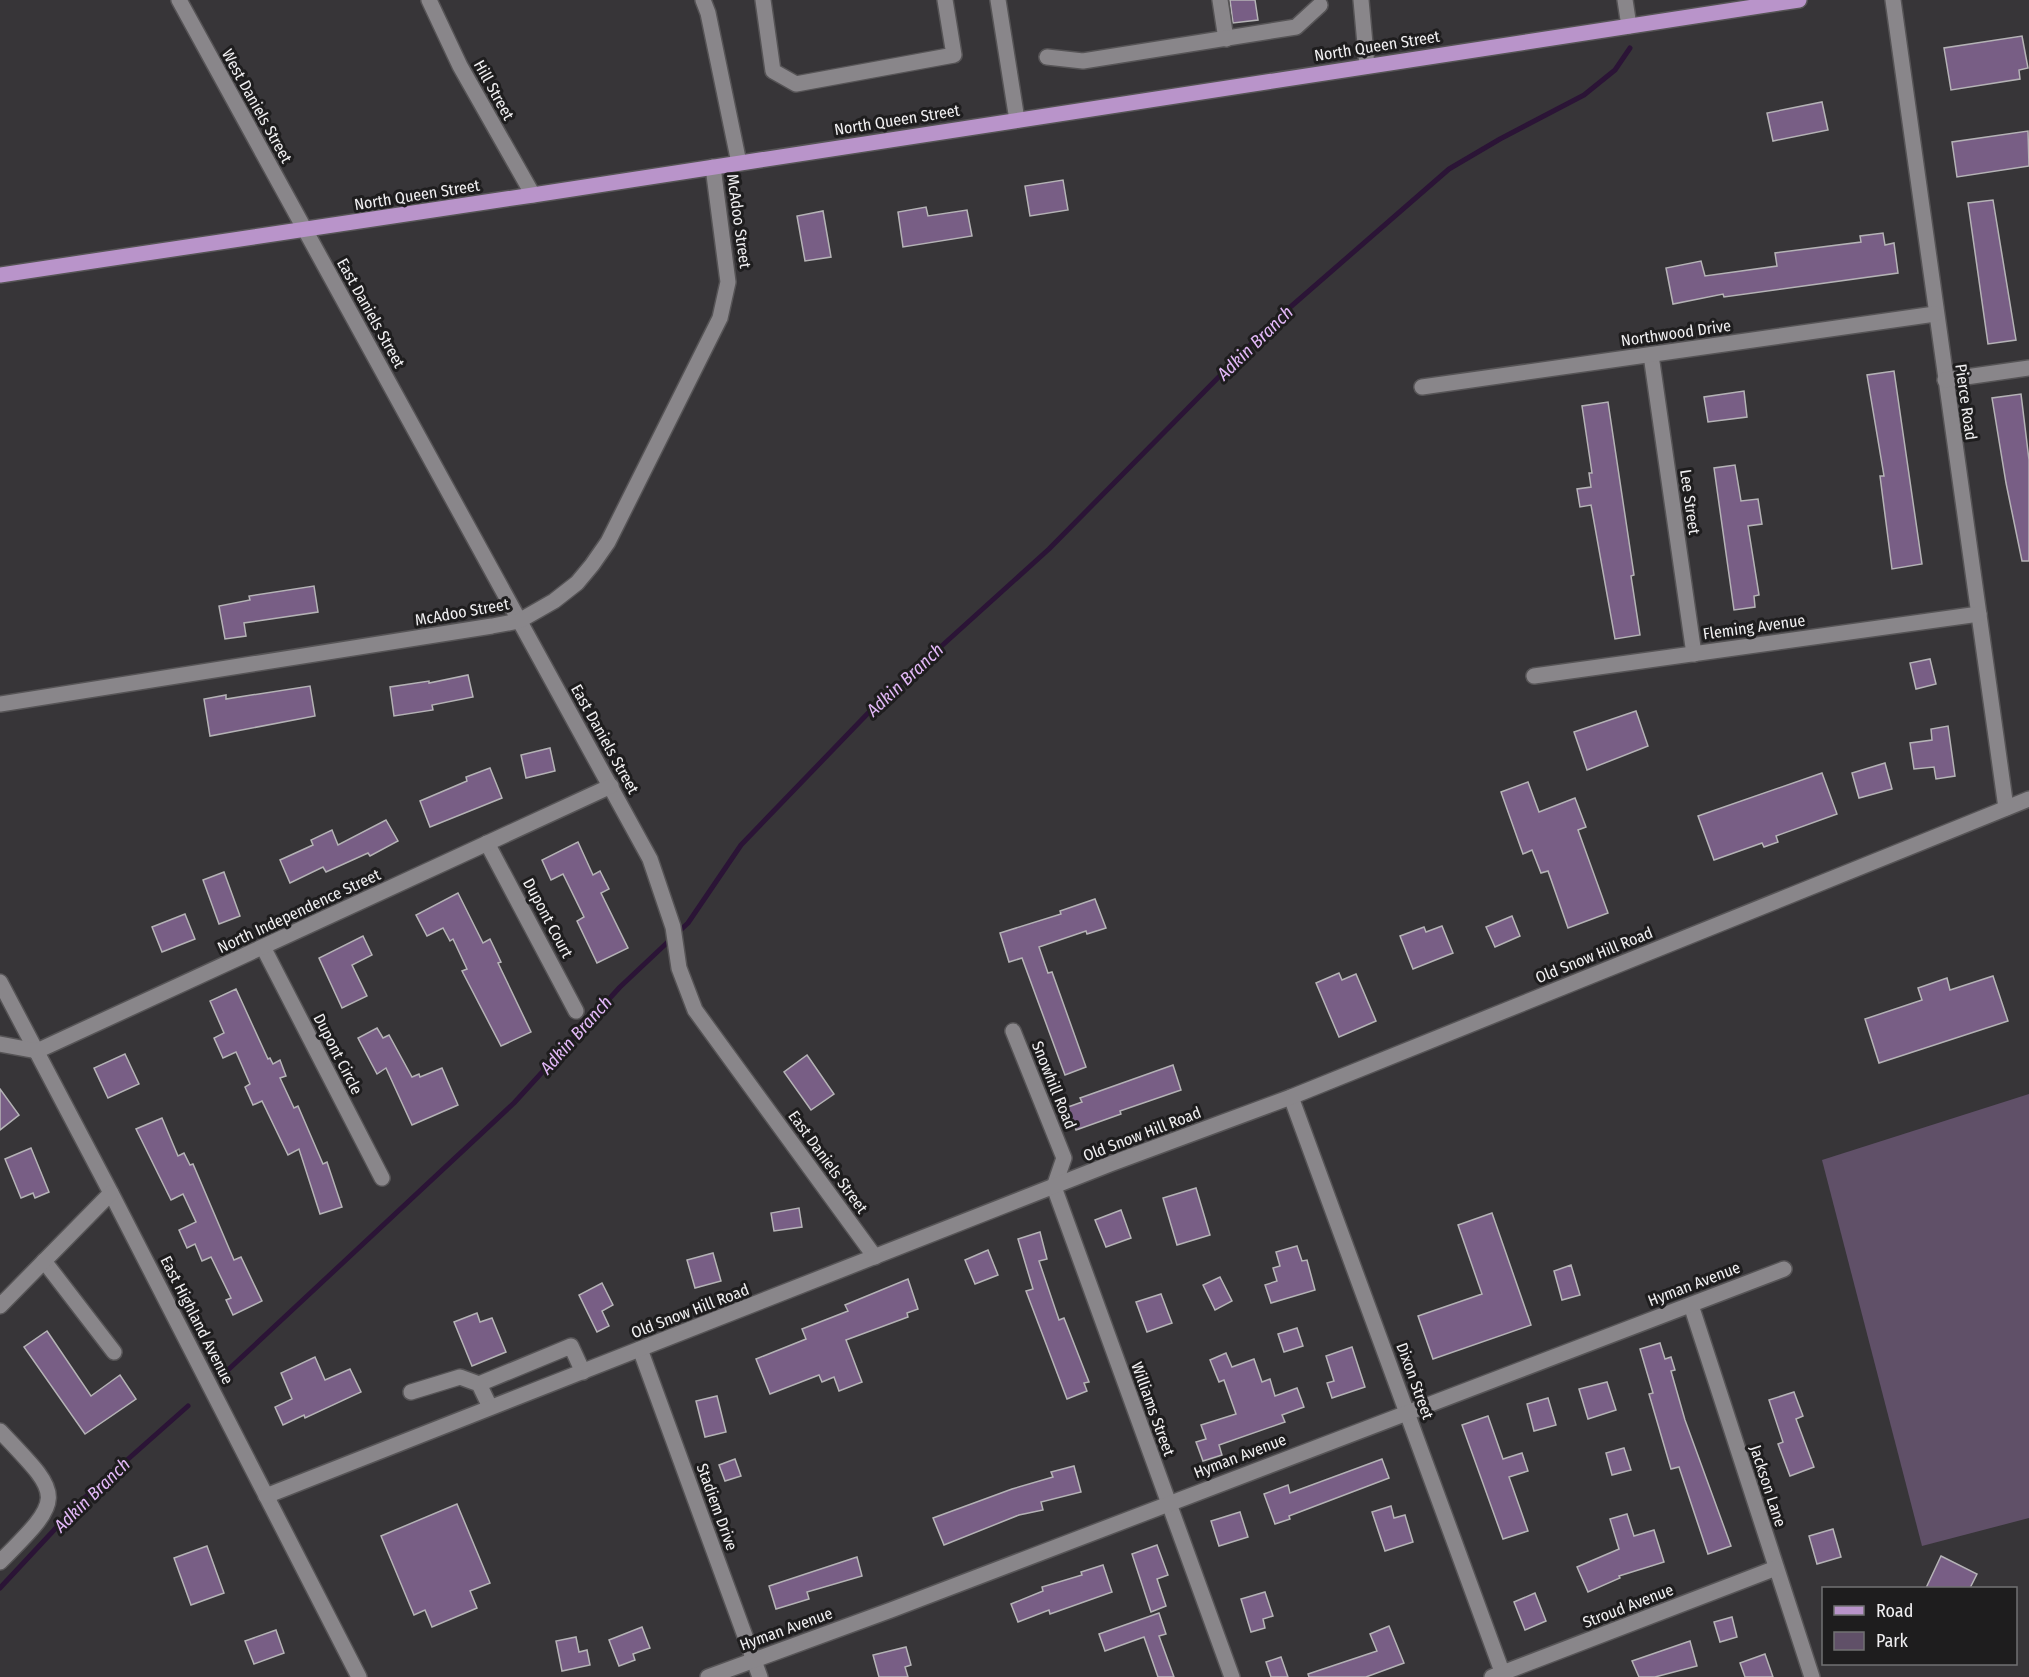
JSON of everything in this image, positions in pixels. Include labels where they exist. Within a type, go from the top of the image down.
[{"type":"main road","name":"North Queen Street","points":[[0,274],[304,230],[1799,0]]},
{"type":"street","name":"West Daniels Street","points":[[179,0],[304,230]]},
{"type":"street","name":"Hill Street","points":[[429,0],[460,66],[533,195]]},
{"type":"street","points":[[703,0],[708,13],[739,163]]},
{"type":"street","points":[[763,0],[773,71],[796,84],[954,55],[945,0]]},
{"type":"street","points":[[998,0],[1017,120]]},
{"type":"street","points":[[1220,0],[1227,39]]},
{"type":"street","points":[[1361,0],[1367,66]]},
{"type":"street","points":[[1624,0],[1629,26]]},
{"type":"street","name":"Pierce Road","points":[[1893,0],[1935,314],[2006,808]]},
{"type":"street","points":[[1047,57],[1083,61],[1296,27],[1320,5]]},
{"type":"street","name":"McAdoo Street","points":[[0,704],[519,621],[554,601],[577,583],[608,542],[720,318],[728,282],[713,167]]},
{"type":"street","name":"East Daniels Street","points":[[304,230],[650,859],[673,927],[679,968],[695,1010],[875,1257]]},
{"type":"street","name":"Northwood Drive","points":[[1422,387],[1935,314]]},
{"type":"street","name":"Lee Street","points":[[1650,355],[1694,654]]},
{"type":"street","points":[[1945,380],[2029,368]]},
{"type":"street","name":"Fleming Avenue","points":[[1534,676],[1978,614]]},
{"type":"street","name":"North Independence Street","points":[[37,1051],[610,786]]},
{"type":"street","name":"Old Snow Hill Road","points":[[266,1496],[1054,1187],[1291,1097],[2029,799]]},
{"type":"street","name":"Dupont Court","points":[[488,843],[576,1011]]},
{"type":"street","name":"Dupont Circle","points":[[263,947],[382,1178]]},
{"type":"street","name":"East Highland Avenue","points":[[0,982],[111,1192],[359,1677]]},
{"type":"street","name":"Snowhill Road","points":[[1013,1031],[1064,1158],[1054,1187]]},
{"type":"street","points":[[0,1044],[37,1051]]},
{"type":"street","name":"Dixon Street","points":[[1291,1097],[1407,1412],[1499,1676]]},
{"type":"street","name":"Williams Street","points":[[1054,1187],[1232,1677]]},
{"type":"street","points":[[0,1306],[111,1192]]},
{"type":"street","points":[[44,1261],[114,1352]]},
{"type":"street","name":"Hyman Avenue","points":[[708,1677],[902,1606],[1784,1269]]},
{"type":"street","name":"Jackson Lane","points":[[1691,1305],[1812,1677]]},
{"type":"street","points":[[411,1392],[460,1377],[479,1384],[571,1346],[583,1372]]},
{"type":"street","name":"Stadiem Drive","points":[[640,1349],[760,1677]]},
{"type":"street","points":[[479,1384],[490,1407]]},
{"type":"street","points":[[0,1431],[47,1482],[50,1495],[47,1511],[33,1529],[0,1562]]},
{"type":"street","name":"Stroud Avenue","points":[[1499,1676],[1776,1568]]},
{"type":"green space","points":[[2029,1094],[2029,1518],[1922,1546],[1822,1160]]},
{"type":"building","points":[[1230,0],[1255,0],[1258,20],[1233,23]]},
{"type":"building","points":[[2022,36],[2028,68],[2019,70],[2020,79],[1951,90],[1944,48]]},
{"type":"building","points":[[1822,102],[1828,130],[1773,141],[1767,113]]},
{"type":"building","points":[[2028,131],[2029,166],[1957,177],[1952,142]]},
{"type":"building","points":[[1063,180],[1068,210],[1030,216],[1025,186]]},
{"type":"building","points":[[1993,200],[2016,340],[1988,344],[1968,203]]},
{"type":"building","points":[[926,207],[928,216],[967,210],[972,236],[903,247],[898,212]]},
{"type":"building","points":[[823,211],[831,257],[805,261],[797,216]]},
{"type":"building","points":[[1883,233],[1885,245],[1894,243],[1898,273],[1724,297],[1723,294],[1673,304],[1666,268],[1701,261],[1705,276],[1777,266],[1775,253],[1861,242],[1860,236]]},
{"type":"building","points":[[1894,371],[1922,564],[1892,569],[1880,476],[1884,476],[1867,375]]},
{"type":"building","points":[[1744,391],[1747,417],[1708,422],[1704,397]]},
{"type":"building","points":[[2021,394],[2029,460],[2029,561],[2022,561],[1992,398]]},
{"type":"building","points":[[1608,402],[1634,575],[1631,576],[1640,635],[1615,639],[1591,505],[1580,507],[1577,489],[1591,487],[1589,473],[1592,473],[1582,406]]},
{"type":"building","points":[[1735,465],[1741,501],[1758,499],[1762,524],[1748,526],[1759,595],[1754,596],[1755,607],[1734,610],[1714,468]]},
{"type":"building","points":[[314,586],[318,612],[244,623],[246,636],[225,639],[219,606],[250,600],[249,596]]},
{"type":"building","points":[[1930,659],[1936,684],[1916,689],[1910,663]]},
{"type":"building","points":[[468,675],[473,697],[432,705],[433,710],[394,716],[390,687],[429,681],[429,683]]},
{"type":"building","points":[[310,686],[315,716],[210,736],[204,699],[226,695],[226,699]]},
{"type":"building","points":[[1636,711],[1648,746],[1587,770],[1574,732]]},
{"type":"building","points":[[1948,726],[1955,776],[1936,779],[1934,767],[1914,769],[1910,743],[1932,740],[1931,729]]},
{"type":"building","points":[[550,748],[555,771],[526,778],[521,755]]},
{"type":"building","points":[[1885,763],[1892,789],[1859,798],[1852,773]]},
{"type":"building","points":[[490,768],[502,798],[430,827],[420,801],[467,781],[466,777]]},
{"type":"building","points":[[1822,773],[1837,814],[1776,836],[1778,842],[1764,847],[1762,843],[1714,860],[1698,816]]},
{"type":"building","points":[[1528,782],[1539,812],[1575,798],[1586,827],[1578,830],[1608,913],[1568,928],[1548,871],[1541,873],[1532,850],[1523,854],[1501,792]]},
{"type":"building","points":[[386,820],[398,841],[370,856],[368,853],[326,872],[323,867],[290,883],[280,860],[313,845],[311,840],[332,830],[338,845]]},
{"type":"building","points":[[578,842],[593,875],[600,871],[609,889],[601,893],[628,948],[597,963],[577,921],[584,917],[563,874],[551,880],[542,860]]},
{"type":"building","points":[[224,872],[240,916],[219,924],[203,880]]},
{"type":"building","points":[[458,893],[483,943],[490,939],[501,962],[498,963],[531,1032],[501,1046],[462,971],[467,969],[453,939],[450,941],[443,928],[427,936],[416,915]]},
{"type":"building","points":[[1095,899],[1106,928],[1087,934],[1086,931],[1039,947],[1048,973],[1052,972],[1086,1067],[1065,1075],[1022,958],[1009,962],[1000,933],[1061,914],[1060,911]]},
{"type":"building","points":[[185,914],[195,939],[162,952],[152,927]]},
{"type":"building","points":[[1512,916],[1520,936],[1495,947],[1486,927]]},
{"type":"building","points":[[1442,926],[1453,953],[1413,969],[1400,936],[1424,927],[1426,932]]},
{"type":"building","points":[[363,936],[372,955],[352,965],[367,996],[342,1008],[319,958]]},
{"type":"building","points":[[1339,973],[1342,980],[1356,974],[1376,1021],[1339,1037],[1316,983]]},
{"type":"building","points":[[1993,976],[2008,1021],[1879,1063],[1865,1019],[1922,1000],[1918,988],[1947,978],[1950,990]]},
{"type":"building","points":[[236,989],[268,1059],[270,1058],[273,1064],[280,1060],[286,1076],[280,1078],[294,1108],[298,1106],[323,1164],[327,1162],[342,1207],[320,1214],[299,1149],[288,1155],[262,1101],[253,1105],[245,1087],[250,1084],[236,1052],[223,1058],[214,1038],[224,1033],[210,1001]]},
{"type":"building","points":[[377,1028],[383,1038],[389,1035],[412,1077],[419,1074],[420,1077],[442,1068],[458,1105],[412,1125],[386,1068],[377,1074],[358,1038]]},
{"type":"building","points":[[125,1054],[139,1084],[108,1098],[94,1068]]},
{"type":"building","points":[[807,1055],[834,1094],[811,1110],[784,1072]]},
{"type":"building","points":[[1173,1065],[1181,1090],[1120,1111],[1121,1114],[1076,1130],[1068,1107],[1082,1102],[1080,1098]]},
{"type":"building","points":[[0,1089],[19,1115],[0,1130]]},
{"type":"building","points":[[162,1118],[178,1156],[184,1153],[190,1165],[193,1164],[234,1260],[241,1257],[262,1301],[233,1315],[226,1300],[231,1298],[211,1257],[202,1261],[195,1244],[187,1248],[179,1230],[196,1222],[183,1194],[171,1200],[136,1129]]},
{"type":"building","points":[[31,1148],[49,1192],[35,1198],[33,1193],[21,1198],[5,1159]]},
{"type":"building","points":[[1196,1188],[1210,1235],[1177,1245],[1163,1198]]},
{"type":"building","points":[[799,1208],[802,1227],[774,1231],[771,1213]]},
{"type":"building","points":[[1121,1210],[1131,1238],[1106,1247],[1095,1220]]},
{"type":"building","points":[[1492,1213],[1531,1325],[1433,1359],[1418,1316],[1482,1294],[1458,1225]]},
{"type":"building","points":[[1040,1232],[1047,1259],[1039,1261],[1059,1320],[1064,1318],[1089,1382],[1084,1383],[1087,1391],[1067,1399],[1026,1291],[1033,1289],[1018,1239]]},
{"type":"building","points":[[1297,1246],[1302,1261],[1307,1260],[1315,1290],[1271,1303],[1265,1285],[1277,1281],[1273,1268],[1280,1266],[1276,1252]]},
{"type":"building","points":[[988,1250],[998,1275],[975,1284],[965,1260]]},
{"type":"building","points":[[713,1253],[721,1281],[695,1288],[687,1260]]},
{"type":"building","points":[[1571,1265],[1580,1295],[1562,1300],[1554,1271]]},
{"type":"building","points":[[1220,1277],[1232,1301],[1215,1310],[1203,1285]]},
{"type":"building","points":[[908,1279],[918,1309],[907,1313],[908,1317],[846,1340],[862,1382],[839,1391],[834,1377],[822,1382],[819,1375],[770,1394],[756,1359],[806,1339],[802,1329],[848,1311],[845,1305]]},
{"type":"building","points":[[602,1283],[613,1305],[602,1311],[609,1326],[597,1332],[579,1295]]},
{"type":"building","points":[[1161,1294],[1172,1323],[1147,1332],[1136,1302]]},
{"type":"building","points":[[477,1313],[480,1322],[492,1318],[506,1352],[472,1366],[454,1322]]},
{"type":"building","points":[[1297,1328],[1303,1346],[1284,1352],[1278,1334]]},
{"type":"building","points":[[47,1331],[91,1396],[120,1375],[136,1399],[85,1434],[24,1347]]},
{"type":"building","points":[[1660,1343],[1665,1359],[1671,1357],[1675,1370],[1671,1371],[1685,1420],[1731,1546],[1708,1554],[1679,1467],[1671,1469],[1649,1394],[1653,1393],[1640,1349]]},
{"type":"building","points":[[1352,1347],[1365,1387],[1332,1398],[1327,1383],[1334,1381],[1326,1356]]},
{"type":"building","points":[[1226,1353],[1232,1367],[1254,1359],[1262,1382],[1270,1379],[1275,1396],[1297,1388],[1304,1407],[1282,1415],[1285,1422],[1219,1445],[1222,1455],[1203,1461],[1196,1442],[1206,1439],[1201,1425],[1236,1414],[1224,1380],[1219,1382],[1210,1360]]},
{"type":"building","points":[[315,1357],[325,1380],[350,1369],[361,1392],[305,1418],[304,1415],[283,1425],[275,1407],[292,1399],[281,1373]]},
{"type":"building","points":[[1607,1382],[1616,1410],[1588,1419],[1579,1389]]},
{"type":"building","points":[[1794,1392],[1803,1416],[1796,1419],[1814,1467],[1790,1476],[1778,1444],[1783,1442],[1769,1400]]},
{"type":"building","points":[[717,1396],[726,1432],[705,1437],[696,1401]]},
{"type":"building","points":[[1548,1398],[1556,1425],[1534,1431],[1527,1404]]},
{"type":"building","points":[[1488,1416],[1503,1459],[1522,1453],[1528,1471],[1509,1477],[1528,1531],[1503,1539],[1462,1425]]},
{"type":"building","points":[[1624,1448],[1631,1470],[1612,1475],[1606,1453]]},
{"type":"building","points":[[735,1459],[741,1476],[725,1481],[719,1465]]},
{"type":"building","points":[[1382,1459],[1389,1478],[1289,1516],[1290,1519],[1275,1524],[1264,1494],[1288,1485],[1290,1493]]},
{"type":"building","points":[[1074,1466],[1081,1492],[1041,1502],[1043,1510],[1019,1515],[944,1545],[933,1518],[1012,1489],[1053,1477],[1051,1472]]},
{"type":"building","points":[[457,1504],[490,1583],[470,1591],[477,1608],[432,1627],[425,1610],[414,1615],[381,1536]]},
{"type":"building","points":[[1391,1506],[1394,1518],[1405,1515],[1413,1542],[1385,1551],[1372,1512]]},
{"type":"building","points":[[1240,1512],[1248,1537],[1219,1546],[1211,1521]]},
{"type":"building","points":[[1627,1514],[1634,1536],[1654,1530],[1664,1562],[1619,1576],[1620,1578],[1588,1592],[1577,1567],[1619,1549],[1610,1519]]},
{"type":"building","points":[[1833,1529],[1841,1557],[1817,1564],[1809,1536]]},
{"type":"building","points":[[1157,1545],[1168,1575],[1157,1579],[1166,1606],[1151,1612],[1132,1554]]},
{"type":"building","points":[[207,1546],[224,1593],[191,1605],[174,1558]]},
{"type":"building","points":[[1941,1556],[1977,1574],[1970,1587],[1926,1587]]},
{"type":"building","points":[[857,1557],[862,1576],[807,1592],[809,1599],[776,1609],[769,1586]]},
{"type":"building","points":[[1103,1565],[1112,1592],[1050,1614],[1049,1610],[1018,1622],[1011,1604],[1043,1591],[1042,1587],[1082,1575],[1081,1572]]},
{"type":"building","points":[[1265,1592],[1273,1616],[1263,1619],[1265,1628],[1251,1632],[1241,1599]]},
{"type":"building","points":[[1535,1593],[1546,1621],[1525,1630],[1514,1602]]},
{"type":"building","points":[[1159,1613],[1166,1634],[1159,1636],[1174,1677],[1158,1677],[1144,1637],[1105,1651],[1099,1634]]},
{"type":"building","points":[[1732,1617],[1737,1637],[1720,1642],[1714,1622]]},
{"type":"building","points":[[1389,1626],[1404,1663],[1366,1677],[1309,1677],[1308,1674],[1377,1651],[1370,1634]]},
{"type":"building","points":[[642,1627],[650,1648],[633,1654],[635,1660],[619,1666],[609,1640]]},
{"type":"building","points":[[276,1630],[284,1653],[254,1664],[245,1641]]},
{"type":"building","points":[[576,1637],[579,1652],[587,1650],[590,1665],[562,1671],[556,1641]]},
{"type":"building","points":[[1690,1641],[1697,1666],[1655,1677],[1639,1677],[1632,1661]]},
{"type":"building","points":[[906,1647],[911,1665],[905,1667],[908,1677],[879,1677],[873,1655]]},
{"type":"building","points":[[1765,1654],[1773,1677],[1745,1677],[1740,1663]]},
{"type":"building","points":[[1281,1657],[1288,1677],[1271,1677],[1266,1662]]},
{"type":"waterway","name":"Adkin Branch","points":[[229,1369],[514,1103],[620,987],[688,923],[741,845],[873,708],[1049,549],[1272,323],[1449,169],[1584,95],[1615,70],[1630,48]]},
{"type":"waterway","name":"Adkin Branch","points":[[0,1588],[83,1499],[188,1406]]}]
